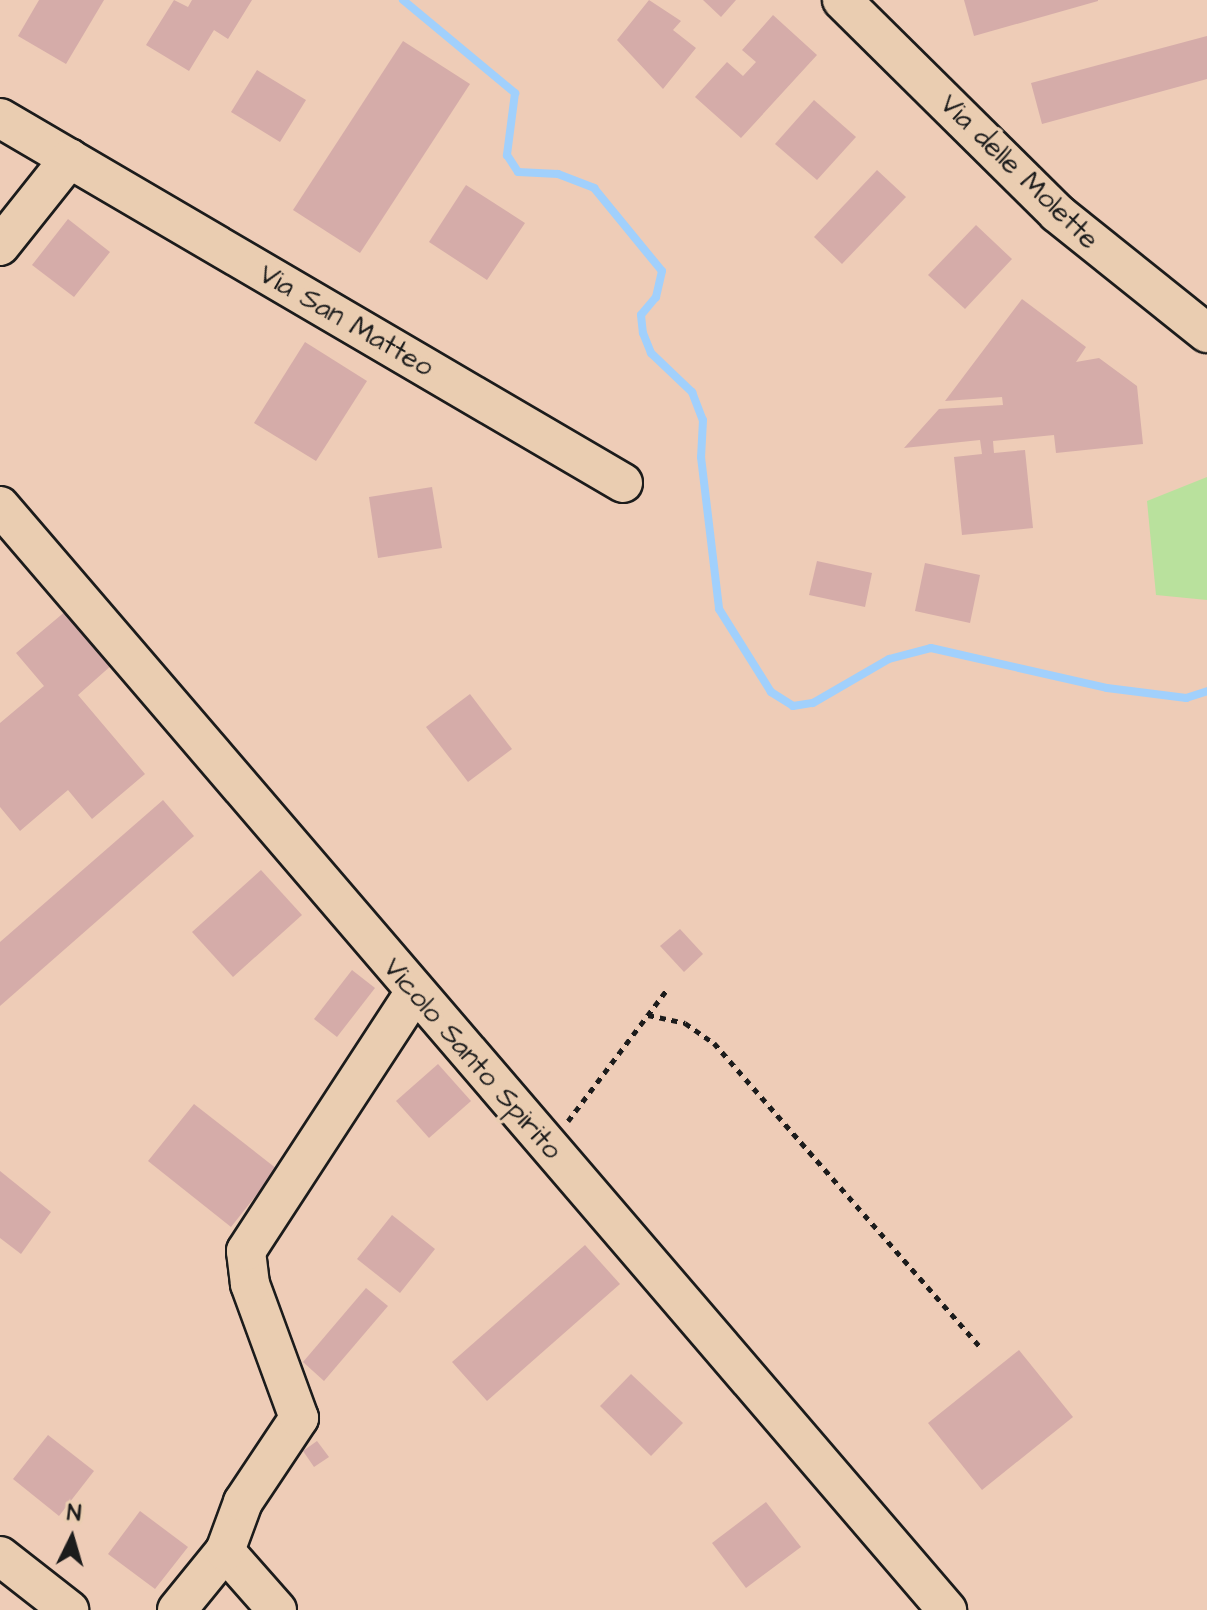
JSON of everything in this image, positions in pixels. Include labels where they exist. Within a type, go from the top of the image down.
[{"type":"street","name":"Via delle Molette","points":[[842,0],[1057,213],[1207,333]]},
{"type":"street","name":"Via San Matteo","points":[[0,118],[623,483]]},
{"type":"street","points":[[0,246],[70,158]]},
{"type":"street","name":"Vicolo Santo Spirito","points":[[0,506],[414,993],[947,1610]]},
{"type":"street","points":[[177,1610],[225,1551],[243,1502],[299,1418],[248,1277],[251,1237],[414,993]]},
{"type":"street","points":[[225,1551],[277,1610]]},
{"type":"street","points":[[0,1556],[69,1610]]},
{"type":"path","points":[[548,1148],[666,991]]},
{"type":"path","points":[[648,1015],[685,1023],[714,1043],[979,1346]]},
{"type":"green space","points":[[1207,477],[1207,600],[1156,595],[1147,501]]},
{"type":"building","points":[[39,0],[104,0],[66,64],[18,36]]},
{"type":"building","points":[[174,0],[188,7],[192,0],[252,0],[228,39],[214,30],[189,71],[146,45]]},
{"type":"building","points":[[649,0],[681,21],[673,30],[696,48],[663,89],[617,40]]},
{"type":"building","points":[[703,0],[736,0],[721,17]]},
{"type":"building","points":[[964,0],[1098,0],[1098,1],[974,36]]},
{"type":"building","points":[[773,15],[817,55],[741,138],[695,97],[727,62],[743,76],[756,62],[742,50]]},
{"type":"building","points":[[1207,36],[1207,79],[1042,124],[1031,83]]},
{"type":"building","points":[[403,41],[470,84],[360,253],[293,210]]},
{"type":"building","points":[[257,70],[306,100],[280,142],[231,112]]},
{"type":"building","points":[[814,100],[856,137],[817,180],[775,144]]},
{"type":"building","points":[[877,170],[906,197],[842,264],[814,237]]},
{"type":"building","points":[[466,185],[525,223],[487,280],[429,242]]},
{"type":"building","points":[[68,219],[110,252],[74,297],[32,265]]},
{"type":"building","points":[[976,225],[1012,259],[965,309],[928,275]]},
{"type":"building","points":[[1022,299],[1086,347],[1076,362],[1099,358],[1137,386],[1143,444],[1056,453],[1054,435],[993,441],[994,453],[1025,450],[1033,528],[962,535],[954,457],[982,454],[980,440],[904,448],[939,409],[1003,405],[1002,397],[945,401]]},
{"type":"building","points":[[305,342],[367,381],[316,461],[254,423]]},
{"type":"building","points":[[432,487],[442,548],[378,558],[369,497]]},
{"type":"building","points":[[817,561],[872,573],[865,607],[809,595]]},
{"type":"building","points":[[925,563],[980,575],[970,623],[915,611]]},
{"type":"building","points":[[67,610],[113,664],[78,695],[145,774],[92,819],[68,790],[20,831],[0,807],[0,723],[44,686],[16,653]]},
{"type":"building","points":[[470,694],[512,749],[468,782],[426,727]]},
{"type":"building","points":[[163,800],[194,836],[0,1006],[0,942]]},
{"type":"building","points":[[261,870],[302,915],[233,977],[192,932]]},
{"type":"building","points":[[680,929],[703,954],[684,972],[660,946]]},
{"type":"building","points":[[352,970],[375,988],[337,1037],[314,1019]]},
{"type":"building","points":[[438,1064],[471,1101],[429,1138],[396,1101]]},
{"type":"building","points":[[194,1104],[277,1169],[231,1227],[148,1161]]},
{"type":"building","points":[[0,1171],[51,1212],[21,1254],[0,1238]]},
{"type":"building","points":[[392,1215],[435,1249],[400,1293],[357,1259]]},
{"type":"building","points":[[585,1245],[620,1284],[487,1401],[452,1362]]},
{"type":"building","points":[[366,1288],[388,1306],[324,1381],[303,1362]]},
{"type":"building","points":[[1019,1350],[1073,1417],[982,1490],[928,1423]]},
{"type":"building","points":[[631,1374],[683,1423],[651,1456],[600,1406]]},
{"type":"building","points":[[48,1435],[94,1471],[59,1516],[13,1479]]},
{"type":"building","points":[[317,1441],[329,1457],[314,1467],[303,1451]]},
{"type":"building","points":[[766,1502],[801,1547],[746,1588],[712,1543]]},
{"type":"building","points":[[140,1511],[188,1547],[155,1589],[108,1554]]},
{"type":"waterway","points":[[403,0],[515,93],[507,155],[518,172],[558,174],[594,188],[662,271],[656,297],[641,315],[643,333],[651,353],[692,392],[703,420],[701,457],[719,609],[771,692],[793,706],[813,703],[889,659],[931,648],[1107,688],[1186,698],[1207,691]]}]
